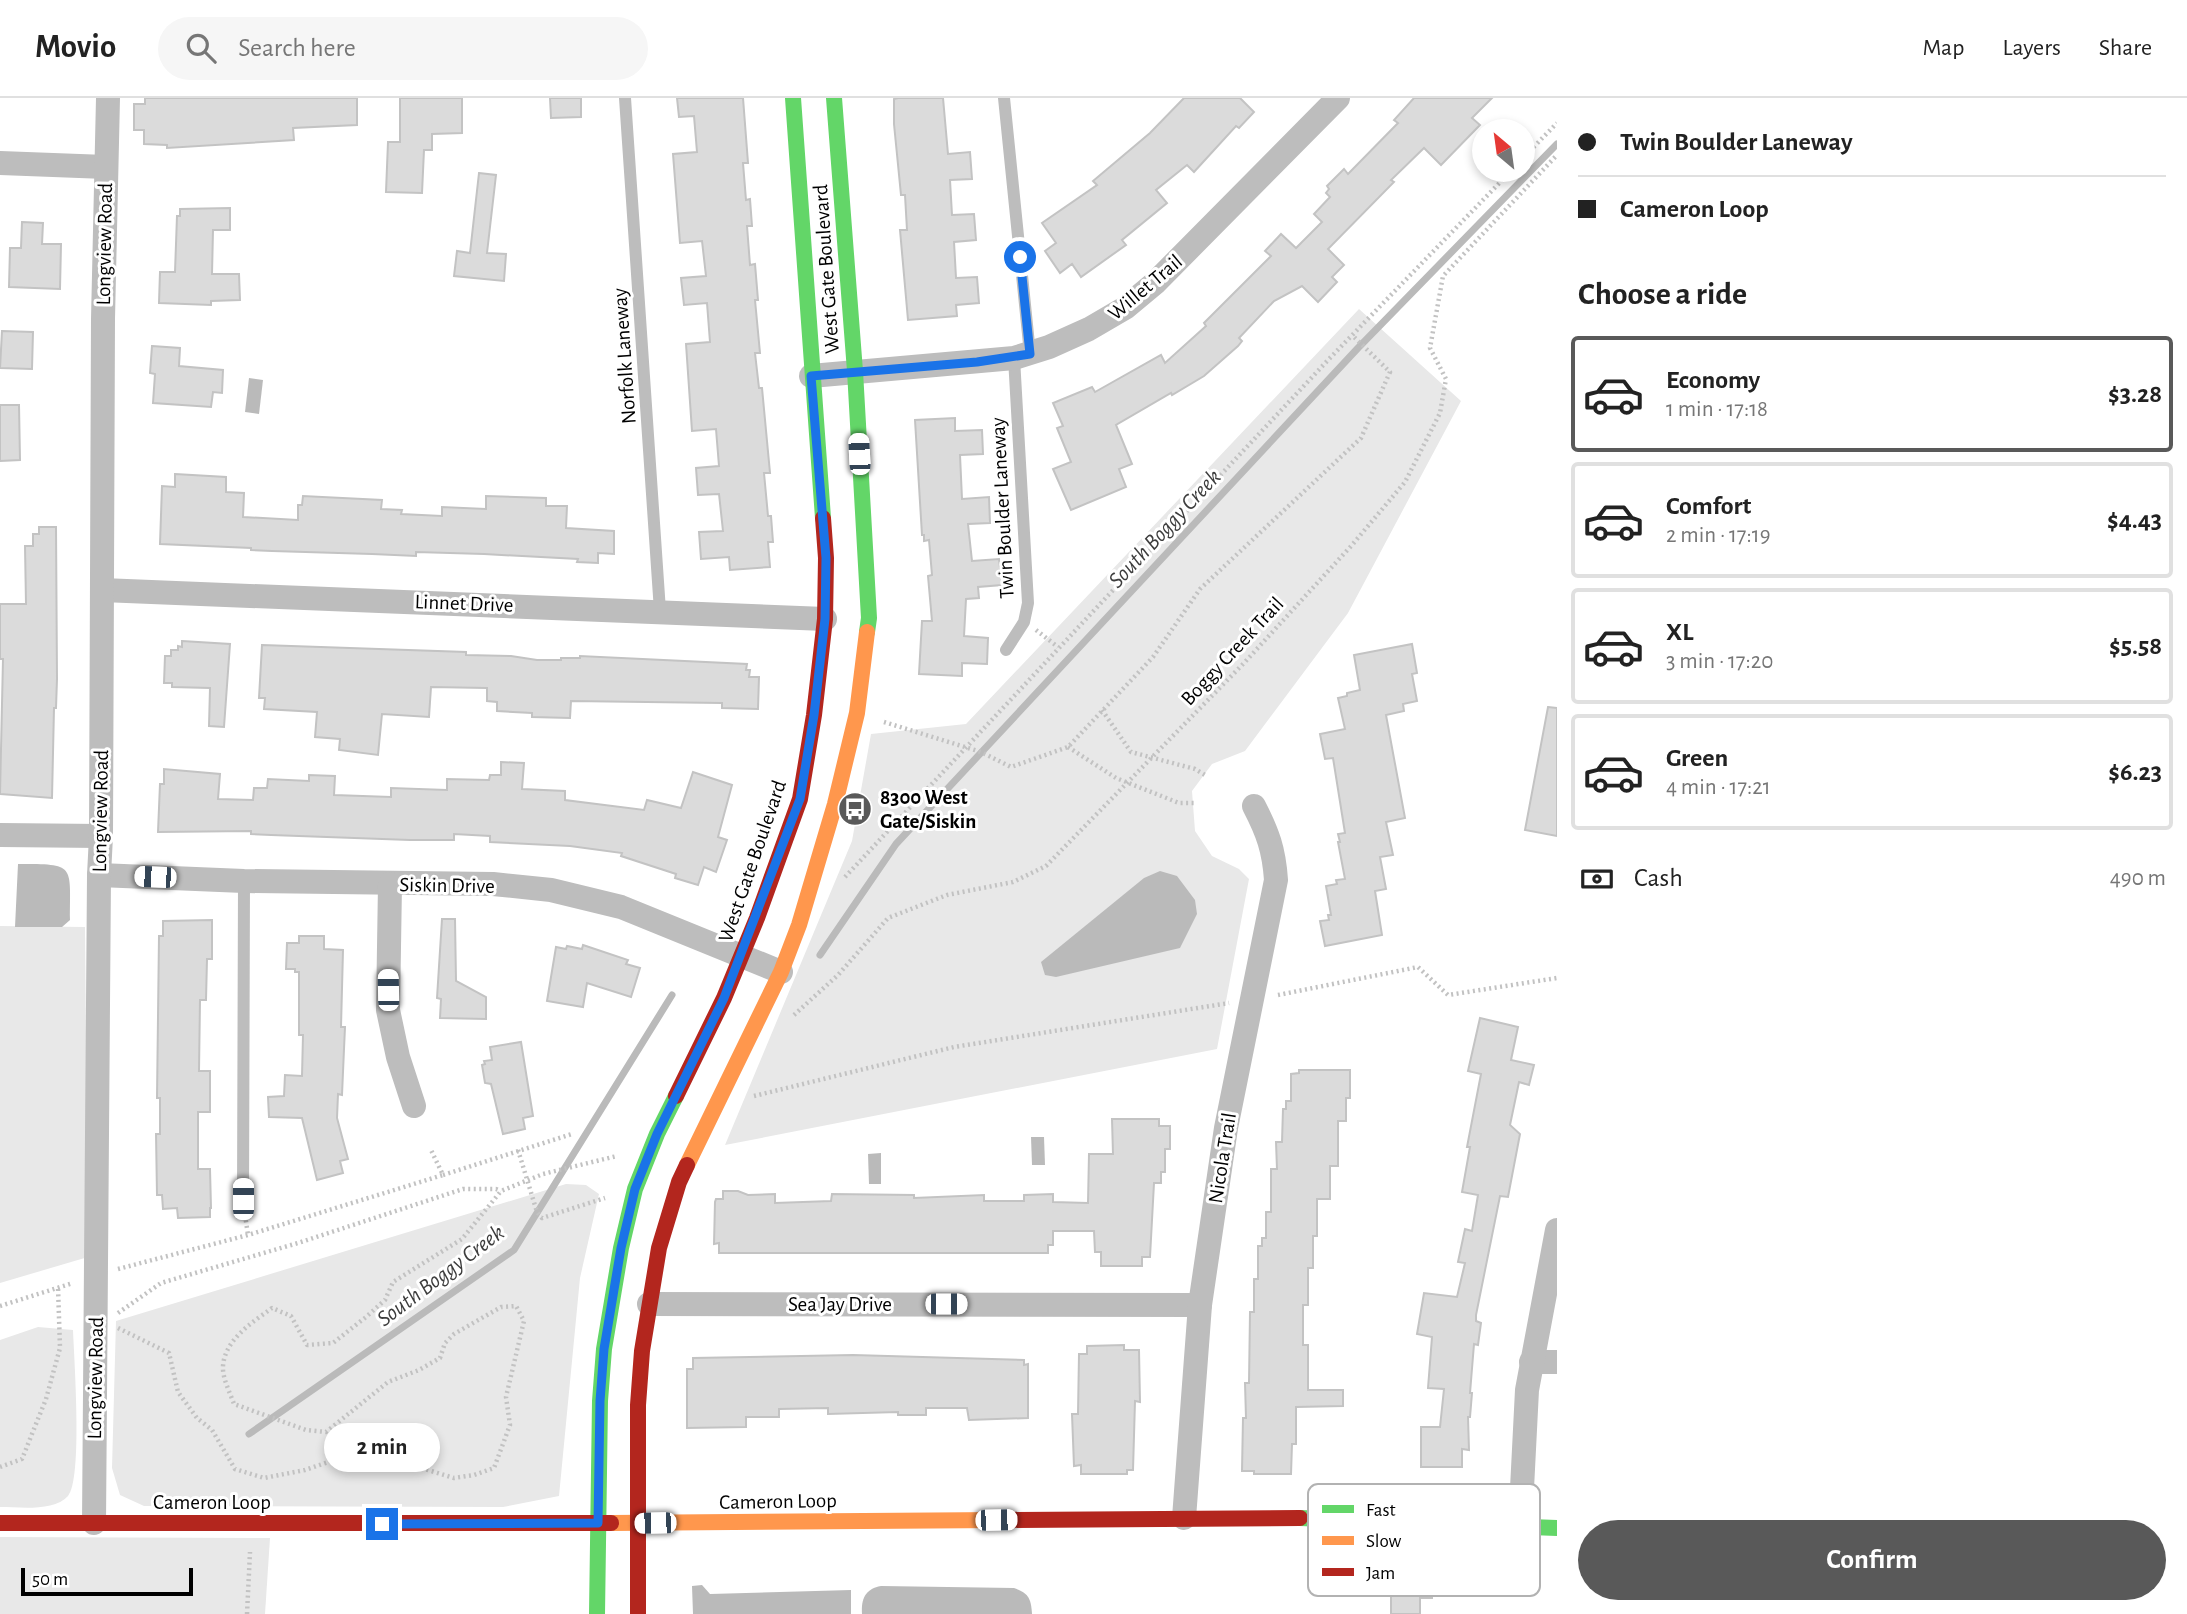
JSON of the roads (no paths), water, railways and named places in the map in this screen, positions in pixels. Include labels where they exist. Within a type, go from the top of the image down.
[{"type":"main road","name":"West Gate Boulevard","points":[[597,1614],[600,1401],[604,1349],[621,1248],[635,1189],[657,1134],[724,998],[742,955],[800,799],[814,715],[825,619],[826,558],[793,98]]},
{"type":"main road","name":"West Gate Boulevard","points":[[638,1614],[638,1405],[642,1351],[659,1248],[679,1182],[781,972],[799,925],[835,804],[859,700],[869,618],[855,371],[834,98]]},
{"type":"main road","name":"Cameron Loop","points":[[0,1523],[638,1523],[1308,1518]]},
{"type":"street","name":"Longview Road","points":[[93,1523],[101,1319],[96,1275],[108,98]]},
{"type":"street","name":"Willet Trail","points":[[811,376],[1022,356],[1089,329],[1125,309],[1196,243],[1338,98]]},
{"type":"street","points":[[0,163],[106,167]]},
{"type":"street","name":"Linnet Drive","points":[[102,590],[825,619]]},
{"type":"street","name":"Nicola Trail","points":[[1184,1518],[1200,1304],[1226,1128],[1276,880],[1271,843],[1254,806]]},
{"type":"street","points":[[0,835],[101,836]]},
{"type":"street","name":"Siskin Drive","points":[[99,875],[244,881],[493,884],[551,890],[621,907],[781,972]]},
{"type":"street","points":[[390,884],[388,1010],[398,1057],[414,1105]]},
{"type":"street","points":[[1522,1484],[1527,1390],[1557,1230]]},
{"type":"street","name":"Sea Jay Drive","points":[[649,1304],[1200,1304]]},
{"type":"street","points":[[1531,1362],[1557,1362]]},
{"type":"lane","name":"Norfolk Laneway","points":[[625,98],[660,611]]},
{"type":"lane","name":"Twin Boulder Laneway","points":[[1004,98],[1022,356],[1028,603],[1024,622],[1006,650]]},
{"type":"lane","points":[[243,1199],[244,881]]},
{"type":"waterway","name":"South Boggy Creek","points":[[820,955],[896,844],[1358,348],[1557,144]]},
{"type":"waterway","name":"South Boggy Creek","points":[[249,1434],[514,1250],[672,995]]},
{"type":"place","name":"8300 West Gate/Siskin","points":[[855,809]]}]
